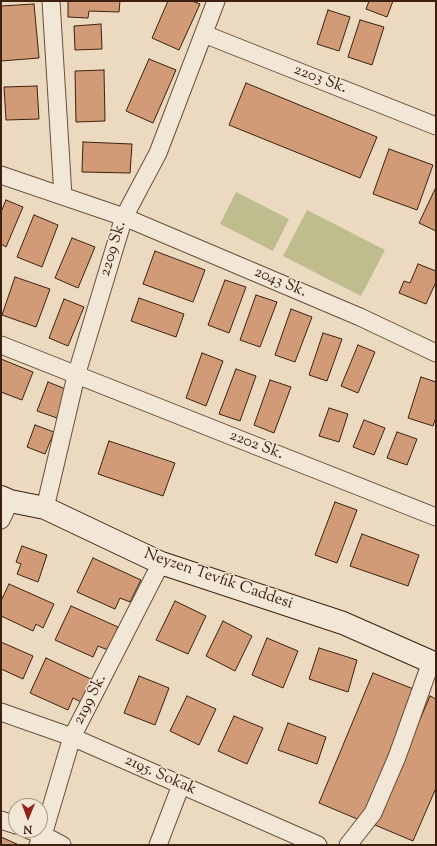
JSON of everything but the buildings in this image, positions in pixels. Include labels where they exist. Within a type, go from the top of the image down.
[{"type":"street","points":[[52,1],[63,196]]},
{"type":"street","name":"2209 Sk.","points":[[45,508],[76,376],[124,217],[158,153],[216,1]]},
{"type":"street","name":"2203 Sk.","points":[[204,34],[436,126]]},
{"type":"street","name":"2043 Sk.","points":[[1,175],[124,217],[360,317],[436,353]]},
{"type":"street","name":"2202 Sk.","points":[[1,345],[76,376],[436,517]]},
{"type":"street","name":"Neyzen Tevfik Caddesi","points":[[4,506],[45,508],[162,562],[343,623],[434,663]]},
{"type":"street","name":"2199 Sk.","points":[[48,806],[72,737],[162,562]]},
{"type":"street","points":[[348,845],[373,813],[434,663]]},
{"type":"street","name":"2195. Sokak","points":[[1,712],[72,737],[318,845]]},
{"type":"street","points":[[158,845],[181,785]]},
{"type":"street","points":[[40,838],[62,845]]},
{"type":"shaded area","points":[[236,192],[289,219],[273,251],[220,224]]},
{"type":"shaded area","points":[[307,210],[385,250],[361,296],[283,256]]}]
